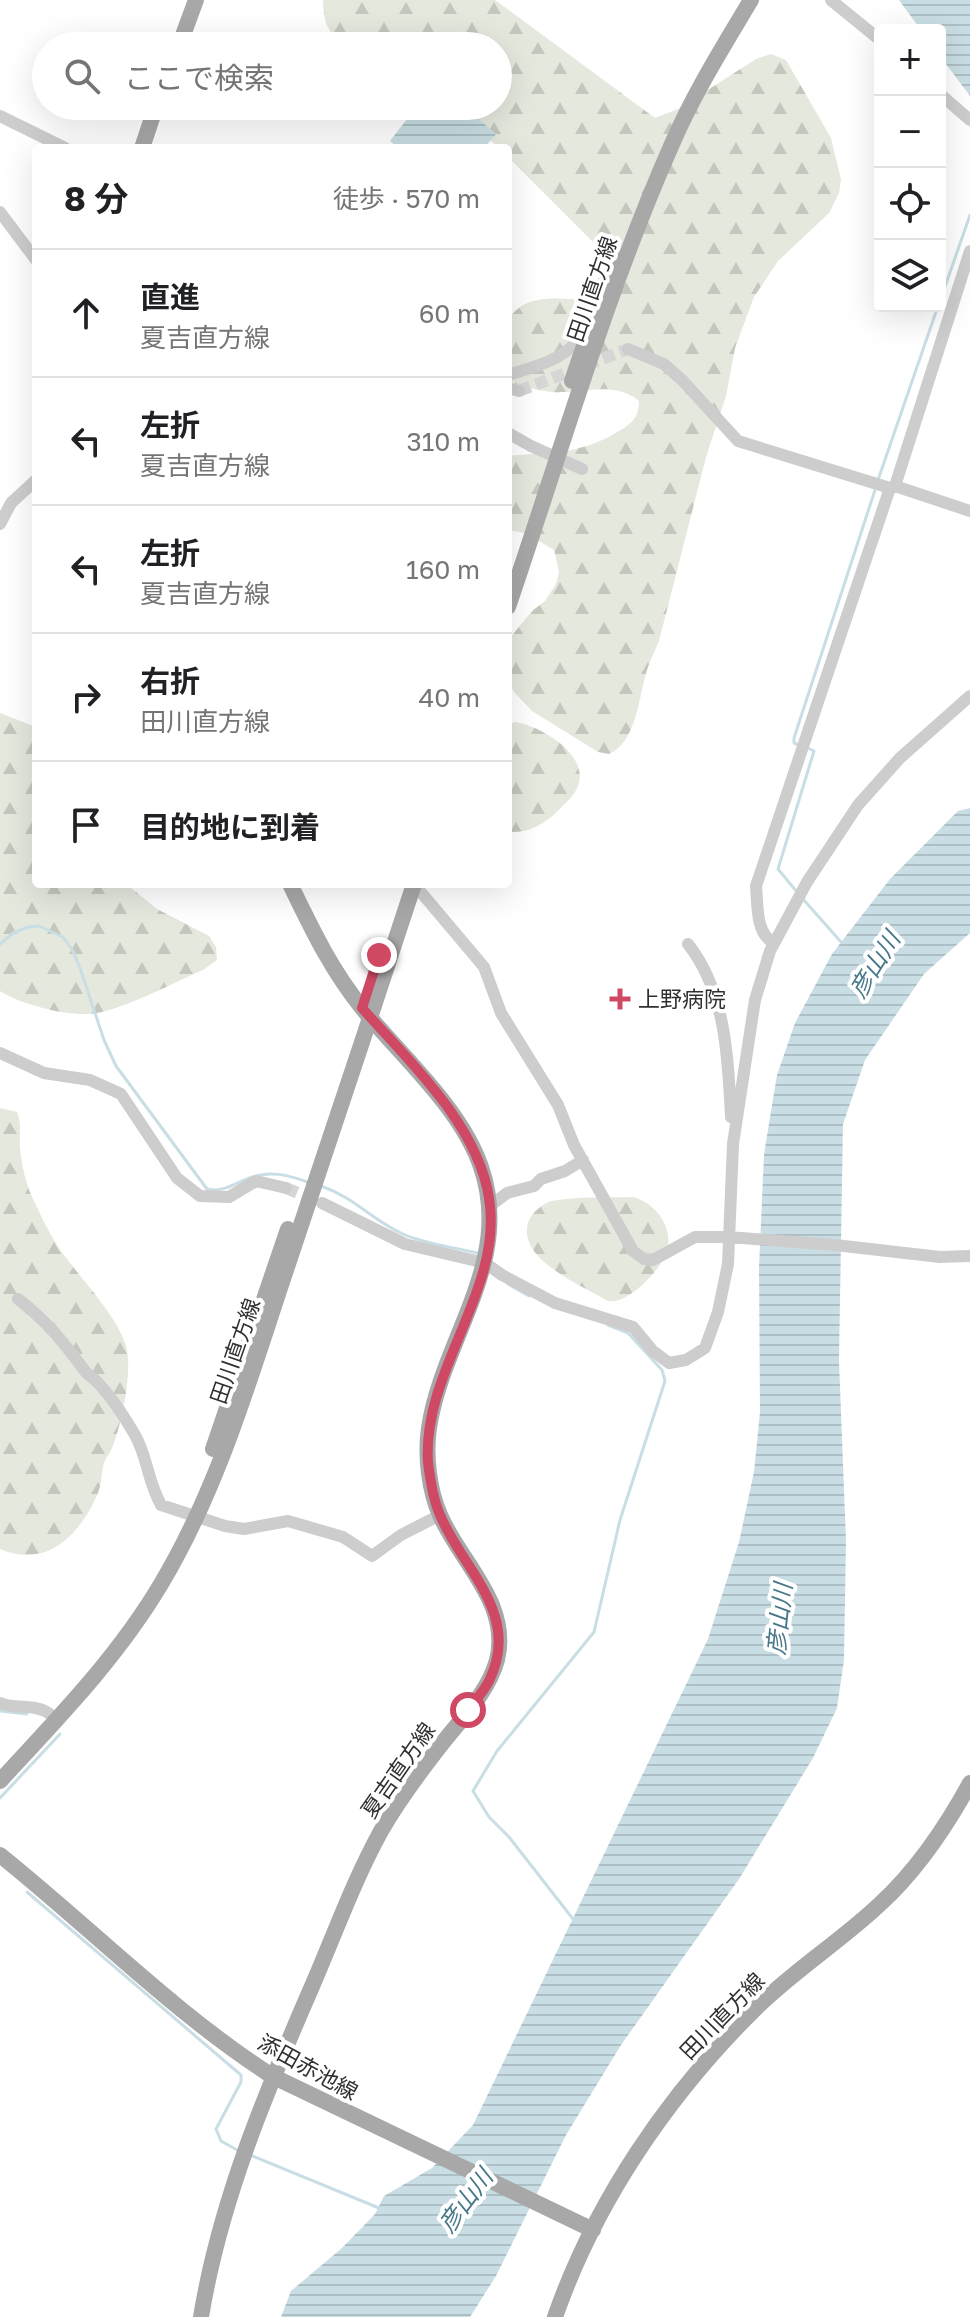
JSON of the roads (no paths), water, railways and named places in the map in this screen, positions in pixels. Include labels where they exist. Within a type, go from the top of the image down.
[{"type":"main road","points":[[184,32],[196,0]]},
{"type":"main road","name":"田川直方線","points":[[512,564],[629,220],[688,85],[738,0]]},
{"type":"main road","name":"田川直方線","points":[[512,595],[632,239],[673,141],[705,77],[751,0]]},
{"type":"main road","points":[[143,144],[151,120]]},
{"type":"main road","name":"夏吉直方線","points":[[201,2317],[234,2182],[279,2081],[379,1835],[423,1767],[489,1682],[497,1658],[498,1628],[488,1593],[440,1515],[428,1461],[429,1428],[438,1395],[485,1263],[490,1238],[490,1206],[481,1165],[467,1137],[422,1074],[366,1013],[330,966],[292,888]]},
{"type":"main road","name":"田川直方線","points":[[366,1013],[402,888]]},
{"type":"main road","name":"田川直方線","points":[[0,1781],[114,1653],[159,1587],[193,1514],[206,1468],[413,888]]},
{"type":"main road","name":"田川直方線","points":[[0,1766],[50,1714],[100,1654],[144,1594],[193,1514]]},
{"type":"main road","name":"田川直方線","points":[[555,2317],[587,2228],[695,2075],[757,2007],[881,1904],[916,1866],[954,1813],[970,1783]]},
{"type":"main road","name":"添田赤池線","points":[[0,1855],[147,1980],[247,2060],[279,2081],[587,2228]]},
{"type":"street","points":[[831,0],[874,35]]},
{"type":"street","points":[[942,96],[970,120]]},
{"type":"street","points":[[0,116],[57,144]]},
{"type":"street","points":[[0,212],[32,255]]},
{"type":"street","points":[[774,943],[765,938],[761,930],[756,886],[893,487],[970,251]]},
{"type":"street","points":[[512,374],[556,358],[575,346],[598,305]]},
{"type":"street","points":[[628,349],[664,364],[738,441],[970,511]]},
{"type":"street","points":[[512,435],[582,469]]},
{"type":"street","points":[[0,524],[11,503],[32,484]]},
{"type":"street","points":[[322,1203],[405,1244],[485,1263],[555,1303],[633,1327],[653,1351],[669,1363],[686,1360],[705,1348],[718,1312],[728,1264],[733,1144],[755,1000],[774,943],[833,840],[858,805],[900,758],[970,696]]},
{"type":"street","points":[[418,888],[484,967],[501,1013],[558,1105],[583,1160],[633,1251],[644,1259],[653,1260],[695,1237],[835,1245],[940,1257],[970,1256]]},
{"type":"street","points":[[688,944],[708,973],[721,1015],[729,1070],[733,1144]]},
{"type":"street","points":[[0,1053],[44,1073],[90,1080],[121,1094],[177,1178],[200,1196],[229,1197],[256,1181],[286,1188]]},
{"type":"street","points":[[490,1206],[507,1193],[534,1186],[541,1179],[565,1171],[583,1160]]},
{"type":"street","points":[[18,1299],[59,1335],[69,1353],[99,1384],[134,1433],[143,1452],[150,1485],[161,1505],[244,1529],[288,1521],[343,1537],[372,1556],[401,1535],[440,1515]]},
{"type":"street","points":[[0,1703],[42,1708],[50,1714]]},
{"type":"water","points":[[899,0],[970,0],[970,96],[946,64],[946,24],[917,24]]},
{"type":"water","points":[[406,120],[480,120],[496,134],[487,144],[393,144],[390,141]]},
{"type":"water","name":"彦山川","points":[[970,808],[970,933],[924,974],[865,1060],[843,1124],[839,1361],[846,1540],[844,1660],[837,1708],[813,1758],[739,1879],[621,2045],[566,2135],[496,2276],[470,2317],[281,2317],[291,2291],[342,2248],[375,2214],[384,2196],[432,2168],[473,2125],[708,1639],[739,1542],[754,1472],[760,1412],[759,1268],[764,1154],[777,1075],[795,1023],[832,954],[890,879],[958,811]]},
{"type":"waterway","points":[[946,284],[970,215]]},
{"type":"waterway","points":[[878,480],[936,312]]},
{"type":"waterway","points":[[801,746],[794,743],[794,738],[876,487]]},
{"type":"waterway","points":[[797,892],[778,869],[814,751],[808,748]]},
{"type":"waterway","points":[[802,898],[842,943]]},
{"type":"waterway","points":[[0,944],[13,933],[28,927],[39,926],[63,937],[80,968],[116,1066],[207,1189],[221,1189],[268,1174],[310,1183]]},
{"type":"waterway","points":[[321,1186],[403,1234],[477,1253]]},
{"type":"waterway","points":[[508,1284],[529,1296]]},
{"type":"waterway","points":[[573,1919],[509,1837],[489,1817],[473,1791],[497,1751],[594,1632],[620,1520],[665,1381],[662,1370],[628,1333],[608,1325]]},
{"type":"waterway","points":[[0,1711],[27,1714]]},
{"type":"waterway","points":[[0,1798],[60,1734]]},
{"type":"waterway","points":[[27,1892],[241,2075],[241,2082],[216,2129],[221,2141],[239,2151]]},
{"type":"waterway","points":[[250,2155],[379,2208]]},
{"type":"tunnel","points":[[519,391],[628,349]]},
{"type":"tunnel","points":[[286,1188],[315,1200]]},
{"type":"place","name":"上野病院","points":[[620,999]]}]
